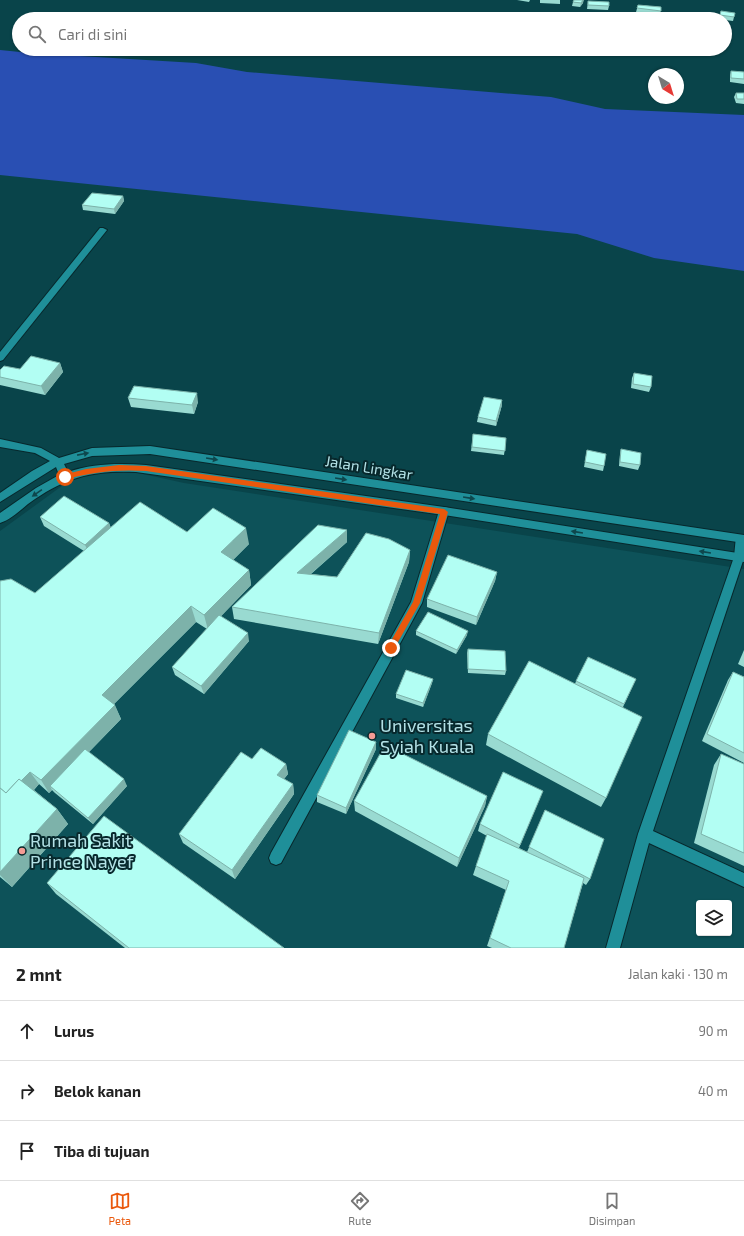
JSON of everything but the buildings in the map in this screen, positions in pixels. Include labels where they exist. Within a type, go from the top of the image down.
[{"type":"street","points":[[0,358],[102,230]]},
{"type":"street","points":[[0,443],[33,449],[45,454],[57,462],[65,477]]},
{"type":"street","name":"Jalan Lingkar","points":[[0,498],[57,462],[75,456],[92,453],[150,450],[742,539]]},
{"type":"street","points":[[0,518],[44,488],[65,477],[86,471],[119,467],[146,469],[444,512],[741,558]]},
{"type":"street","points":[[276,858],[416,603],[444,512]]},
{"type":"street","points":[[613,948],[645,834],[741,558],[742,539]]},
{"type":"street","points":[[645,834],[744,880]]},
{"type":"shaded area","name":"Universitas Syiah Kuala","points":[[120,469],[184,483],[744,569],[744,948],[0,948],[0,531],[66,483],[83,475]]},
{"type":"water","points":[[0,50],[12,51],[12,56],[80,56],[196,63],[247,72],[551,97],[605,109],[744,115],[744,271],[654,258],[577,234],[0,175]]},
{"type":"place","name":"Universitas Syiah Kuala","points":[[372,736]]},
{"type":"place","name":"Rumah Sakit Prince Nayef","points":[[22,851]]},
{"type":"route","points":[[65,477],[86,471],[119,467],[146,469],[444,512],[416,603],[391,648]]}]
